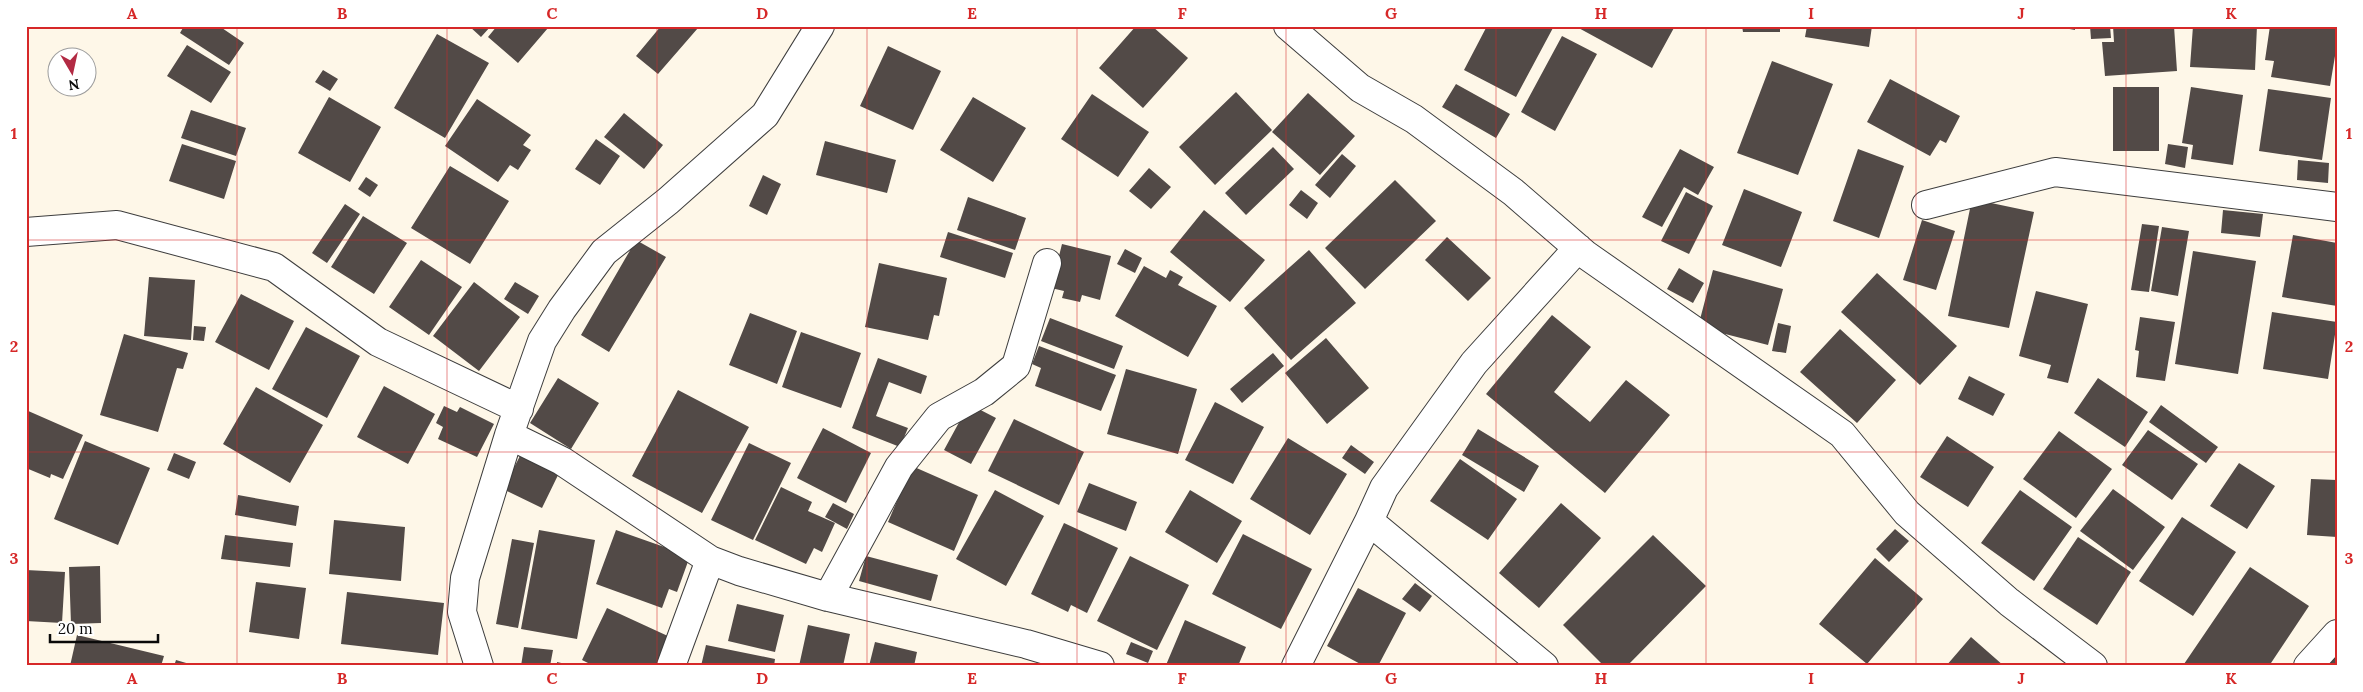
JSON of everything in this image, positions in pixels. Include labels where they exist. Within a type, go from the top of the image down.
[{"type":"street","points":[[479,666],[462,612],[465,578],[509,434],[542,341],[562,309],[604,252],[668,201],[765,115],[820,26]]},
{"type":"street","points":[[1288,26],[1360,88],[1414,119],[1513,192],[1578,248],[1842,434],[1907,513],[2009,602],[2093,666]]},
{"type":"street","points":[[1926,205],[2055,172],[2337,207]]},
{"type":"street","points":[[26,232],[117,225],[274,267],[378,342],[518,409]]},
{"type":"street","points":[[1296,666],[1384,488],[1474,363],[1578,248]]},
{"type":"street","points":[[828,597],[899,467],[939,417],[984,392],[1016,366],[1047,263]]},
{"type":"street","points":[[509,434],[562,461],[710,560],[739,571],[828,597],[1026,644],[1100,666]]},
{"type":"street","points":[[1368,521],[1544,666]]},
{"type":"street","points":[[671,666],[710,560]]},
{"type":"street","points":[[2308,666],[2337,634]]},
{"type":"building","points":[[184,26],[219,26],[244,43],[229,65],[180,33]]},
{"type":"building","points":[[469,26],[491,26],[481,37]]},
{"type":"building","points":[[497,26],[545,26],[548,28],[518,63],[488,37]]},
{"type":"building","points":[[661,26],[695,26],[698,28],[658,74],[636,56]]},
{"type":"building","points":[[1136,26],[1152,26],[1188,58],[1143,108],[1099,68]]},
{"type":"building","points":[[1487,26],[1554,26],[1516,97],[1464,70]]},
{"type":"building","points":[[1575,26],[1675,26],[1652,68]]},
{"type":"building","points":[[1742,26],[1780,26],[1780,32],[1743,32]]},
{"type":"building","points":[[1807,26],[1872,26],[1869,47],[1805,37]]},
{"type":"building","points":[[2053,26],[2075,26],[2075,30]]},
{"type":"building","points":[[2090,26],[2110,26],[2111,38],[2091,39]]},
{"type":"building","points":[[2113,26],[2174,26],[2177,71],[2105,76],[2102,42],[2114,42]]},
{"type":"building","points":[[2193,26],[2257,26],[2255,70],[2190,67]]},
{"type":"building","points":[[2270,26],[2337,26],[2337,44],[2330,86],[2271,77],[2274,61],[2265,60]]},
{"type":"building","points":[[437,34],[489,63],[445,138],[394,108]]},
{"type":"building","points":[[1562,36],[1597,54],[1555,131],[1521,112]]},
{"type":"building","points":[[187,45],[231,72],[211,103],[167,76]]},
{"type":"building","points":[[888,46],[941,71],[913,130],[860,106]]},
{"type":"building","points":[[1772,61],[1833,84],[1798,175],[1737,153]]},
{"type":"building","points":[[323,70],[338,79],[330,91],[315,82]]},
{"type":"building","points":[[1890,79],[1960,116],[1946,143],[1940,140],[1930,156],[1867,122]]},
{"type":"building","points":[[1456,84],[1510,114],[1496,138],[1442,107]]},
{"type":"building","points":[[2113,87],[2159,87],[2159,151],[2113,151]]},
{"type":"building","points":[[2191,87],[2243,95],[2233,165],[2191,159],[2193,145],[2182,143]]},
{"type":"building","points":[[2268,89],[2331,98],[2322,160],[2259,151]]},
{"type":"building","points":[[1236,92],[1272,130],[1215,185],[1179,147]]},
{"type":"building","points":[[1308,93],[1355,136],[1320,175],[1272,132]]},
{"type":"building","points":[[1092,94],[1149,132],[1118,177],[1061,139]]},
{"type":"building","points":[[329,97],[381,127],[350,182],[298,153]]},
{"type":"building","points":[[973,97],[1026,128],[993,182],[940,150]]},
{"type":"building","points":[[477,99],[531,135],[523,145],[531,150],[518,170],[510,165],[498,182],[445,146]]},
{"type":"building","points":[[191,110],[246,128],[236,156],[181,138]]},
{"type":"building","points":[[624,113],[663,145],[644,169],[604,137]]},
{"type":"building","points":[[596,139],[620,156],[600,185],[575,169]]},
{"type":"building","points":[[825,141],[896,160],[887,193],[816,175]]},
{"type":"building","points":[[182,144],[236,161],[224,199],[169,181]]},
{"type":"building","points":[[2168,144],[2188,147],[2185,168],[2165,164]]},
{"type":"building","points":[[1273,147],[1294,169],[1246,215],[1225,193]]},
{"type":"building","points":[[1680,149],[1714,167],[1698,195],[1684,187],[1662,227],[1642,217]]},
{"type":"building","points":[[1858,149],[1904,166],[1879,238],[1833,221]]},
{"type":"building","points":[[1342,154],[1356,166],[1330,198],[1315,185]]},
{"type":"building","points":[[2298,160],[2329,163],[2328,183],[2297,180]]},
{"type":"building","points":[[450,166],[509,201],[470,264],[411,228]]},
{"type":"building","points":[[1149,168],[1171,187],[1151,209],[1129,191]]},
{"type":"building","points":[[763,175],[781,184],[767,215],[749,206]]},
{"type":"building","points":[[366,177],[378,185],[370,197],[358,189]]},
{"type":"building","points":[[1395,180],[1436,221],[1365,289],[1325,248]]},
{"type":"building","points":[[1744,189],[1802,212],[1781,267],[1722,245]]},
{"type":"building","points":[[1301,190],[1318,203],[1307,219],[1289,205]]},
{"type":"building","points":[[1686,192],[1713,206],[1689,254],[1661,241]]},
{"type":"building","points":[[968,197],[1026,218],[1015,250],[957,230]]},
{"type":"building","points":[[1972,199],[2034,212],[2009,328],[1948,316]]},
{"type":"building","points":[[345,204],[360,214],[327,263],[312,253]]},
{"type":"building","points":[[1204,210],[1265,260],[1230,302],[1170,252]]},
{"type":"building","points":[[2223,210],[2263,214],[2260,237],[2221,233]]},
{"type":"building","points":[[363,216],[407,243],[374,294],[331,267]]},
{"type":"building","points":[[1922,220],[1955,231],[1936,290],[1903,280]]},
{"type":"building","points":[[2142,224],[2159,226],[2149,292],[2131,290]]},
{"type":"building","points":[[2162,227],[2189,231],[2178,296],[2151,291]]},
{"type":"building","points":[[948,232],[1013,253],[1005,278],[940,257]]},
{"type":"building","points":[[2293,235],[2337,243],[2337,306],[2282,297]]},
{"type":"building","points":[[1447,237],[1491,278],[1468,301],[1425,260]]},
{"type":"building","points":[[636,240],[666,257],[609,352],[581,335]]},
{"type":"building","points":[[1062,244],[1111,256],[1100,300],[1082,295],[1080,302],[1062,298],[1064,291],[1051,288]]},
{"type":"building","points":[[1125,249],[1142,258],[1135,273],[1117,264]]},
{"type":"building","points":[[1309,250],[1356,303],[1291,360],[1244,308]]},
{"type":"building","points":[[2193,251],[2256,261],[2238,374],[2175,364]]},
{"type":"building","points":[[421,260],[462,287],[429,335],[389,307]]},
{"type":"building","points":[[879,263],[947,278],[939,316],[934,315],[928,340],[865,327]]},
{"type":"building","points":[[1144,266],[1166,278],[1170,270],[1183,277],[1178,285],[1217,306],[1188,357],[1115,316]]},
{"type":"building","points":[[1679,268],[1704,283],[1693,303],[1667,289]]},
{"type":"building","points":[[1713,270],[1783,289],[1768,345],[1698,327]]},
{"type":"building","points":[[1877,273],[1957,346],[1920,385],[1841,312]]},
{"type":"building","points":[[149,277],[195,280],[191,340],[144,336]]},
{"type":"building","points":[[474,282],[520,317],[479,371],[433,336]]},
{"type":"building","points":[[515,282],[539,296],[528,314],[504,299]]},
{"type":"building","points":[[2036,291],[2088,304],[2068,383],[2047,378],[2051,365],[2019,356]]},
{"type":"building","points":[[241,294],[294,321],[269,370],[215,342]]},
{"type":"building","points":[[2272,312],[2337,322],[2328,379],[2263,369]]},
{"type":"building","points":[[750,313],[797,331],[777,384],[729,365]]},
{"type":"building","points":[[1552,315],[1591,347],[1554,392],[1590,422],[1626,380],[1670,415],[1605,493],[1486,394]]},
{"type":"building","points":[[2140,317],[2175,322],[2165,381],[2136,377],[2139,351],[2135,350]]},
{"type":"building","points":[[1050,318],[1123,346],[1114,369],[1041,341]]},
{"type":"building","points":[[1778,323],[1791,326],[1786,353],[1772,351]]},
{"type":"building","points":[[194,326],[206,327],[204,341],[193,340]]},
{"type":"building","points":[[306,327],[360,356],[327,418],[272,389]]},
{"type":"building","points":[[1840,329],[1896,380],[1857,423],[1800,372]]},
{"type":"building","points":[[801,332],[861,353],[841,408],[782,387]]},
{"type":"building","points":[[124,334],[188,353],[183,369],[177,368],[158,432],[100,415]]},
{"type":"building","points":[[1326,338],[1369,388],[1327,424],[1285,373]]},
{"type":"building","points":[[1039,346],[1116,375],[1101,411],[1035,386],[1041,368],[1032,364]]},
{"type":"building","points":[[1273,353],[1284,366],[1242,403],[1230,389]]},
{"type":"building","points":[[878,358],[927,376],[921,394],[889,382],[876,416],[908,428],[900,447],[852,428]]},
{"type":"building","points":[[1126,369],[1197,389],[1178,454],[1107,434]]},
{"type":"building","points":[[1969,376],[2005,394],[1993,416],[1958,399]]},
{"type":"building","points":[[558,378],[599,403],[571,449],[530,423]]},
{"type":"building","points":[[2098,378],[2148,412],[2125,447],[2074,413]]},
{"type":"building","points":[[384,386],[435,414],[408,464],[357,437]]},
{"type":"building","points":[[256,387],[323,425],[290,483],[223,444]]},
{"type":"building","points":[[678,390],[749,427],[702,513],[632,476]]},
{"type":"building","points":[[1215,402],[1264,427],[1233,484],[1185,460]]},
{"type":"building","points":[[969,404],[996,418],[971,464],[944,450]]},
{"type":"building","points":[[2161,405],[2218,447],[2206,463],[2149,422]]},
{"type":"building","points":[[444,406],[457,412],[460,407],[494,424],[477,457],[438,439],[443,427],[436,423]]},
{"type":"building","points":[[26,410],[83,435],[63,479],[51,474],[50,478],[26,468]]},
{"type":"building","points":[[1014,419],[1084,452],[1059,505],[988,471]]},
{"type":"building","points":[[823,428],[871,453],[846,503],[797,478]]},
{"type":"building","points":[[1478,429],[1539,466],[1524,492],[1462,455]]},
{"type":"building","points":[[2148,430],[2198,464],[2172,500],[2122,465]]},
{"type":"building","points":[[2059,431],[2112,469],[2076,518],[2023,479]]},
{"type":"building","points":[[1947,436],[1994,467],[1968,507],[1920,477]]},
{"type":"building","points":[[1288,438],[1347,474],[1310,535],[1250,499]]},
{"type":"building","points":[[85,441],[150,468],[118,545],[54,519]]},
{"type":"building","points":[[749,443],[791,463],[753,540],[711,520]]},
{"type":"building","points":[[1351,445],[1374,462],[1365,474],[1342,458]]},
{"type":"building","points":[[522,452],[560,471],[542,508],[503,489]]},
{"type":"building","points":[[174,453],[196,462],[189,479],[167,470]]},
{"type":"building","points":[[1460,459],[1517,499],[1488,540],[1430,501]]},
{"type":"building","points":[[2239,463],[2275,486],[2247,529],[2210,506]]},
{"type":"building","points":[[912,466],[978,495],[954,551],[888,522]]},
{"type":"building","points":[[2311,479],[2337,480],[2337,537],[2307,535]]},
{"type":"building","points":[[1089,483],[1137,502],[1126,531],[1077,512]]},
{"type":"building","points":[[781,487],[812,502],[808,511],[835,523],[822,552],[814,548],[806,564],[755,540]]},
{"type":"building","points":[[2113,489],[2165,527],[2133,570],[2080,531]]},
{"type":"building","points":[[995,490],[1044,516],[1006,586],[956,559]]},
{"type":"building","points":[[1190,490],[1242,521],[1217,563],[1165,532]]},
{"type":"building","points":[[2020,490],[2072,527],[2034,581],[1981,543]]},
{"type":"building","points":[[238,495],[299,506],[296,526],[235,515]]},
{"type":"building","points":[[833,503],[854,514],[847,529],[825,517]]},
{"type":"building","points":[[1561,503],[1601,538],[1539,608],[1499,573]]},
{"type":"building","points":[[2182,517],[2236,552],[2193,616],[2139,581]]},
{"type":"building","points":[[334,520],[405,527],[401,581],[329,574]]},
{"type":"building","points":[[1064,523],[1118,548],[1087,613],[1071,605],[1068,612],[1031,594]]},
{"type":"building","points":[[1895,529],[1909,541],[1889,562],[1876,549]]},
{"type":"building","points":[[539,530],[595,540],[577,639],[521,629]]},
{"type":"building","points":[[616,530],[690,556],[677,592],[669,589],[662,608],[596,584]]},
{"type":"building","points":[[1243,534],[1312,569],[1281,629],[1212,594]]},
{"type":"building","points":[[225,535],[293,543],[290,567],[221,559]]},
{"type":"building","points":[[1653,535],[1706,586],[1627,666],[1604,666],[1563,625]]},
{"type":"building","points":[[2078,537],[2131,572],[2097,625],[2043,589]]},
{"type":"building","points":[[512,539],[534,543],[518,628],[496,624]]},
{"type":"building","points":[[866,556],[938,575],[931,601],[859,581]]},
{"type":"building","points":[[1130,556],[1189,585],[1157,650],[1097,621]]},
{"type":"building","points":[[1875,558],[1923,599],[1867,664],[1819,624]]},
{"type":"building","points":[[100,566],[101,623],[71,624],[69,567]]},
{"type":"building","points":[[2250,567],[2309,606],[2269,666],[2186,666],[2184,664]]},
{"type":"building","points":[[26,570],[65,572],[62,623],[26,621]]},
{"type":"building","points":[[256,582],[306,588],[299,639],[249,632]]},
{"type":"building","points":[[1415,583],[1432,596],[1420,612],[1402,599]]},
{"type":"building","points":[[1358,588],[1406,613],[1378,666],[1364,666],[1327,646]]},
{"type":"building","points":[[347,592],[444,603],[438,655],[341,644]]},
{"type":"building","points":[[737,604],[784,615],[775,652],[728,641]]},
{"type":"building","points":[[607,608],[670,637],[656,666],[594,666],[582,660]]},
{"type":"building","points":[[1185,620],[1246,647],[1238,666],[1166,665]]},
{"type":"building","points":[[808,625],[850,634],[843,666],[799,666]]},
{"type":"building","points":[[77,635],[164,656],[161,666],[70,666]]},
{"type":"building","points":[[1971,637],[2004,666],[1946,666]]},
{"type":"building","points":[[875,642],[917,652],[914,666],[869,666]]},
{"type":"building","points":[[1131,642],[1153,651],[1148,663],[1126,654]]},
{"type":"building","points":[[706,645],[775,659],[774,666],[701,666]]},
{"type":"building","points":[[2337,646],[2337,666],[2323,666]]},
{"type":"building","points":[[524,647],[553,650],[550,666],[521,666]]},
{"type":"building","points":[[176,660],[193,665],[193,666],[174,666]]},
{"type":"building","points":[[557,662],[570,665],[570,666],[557,666]]}]
